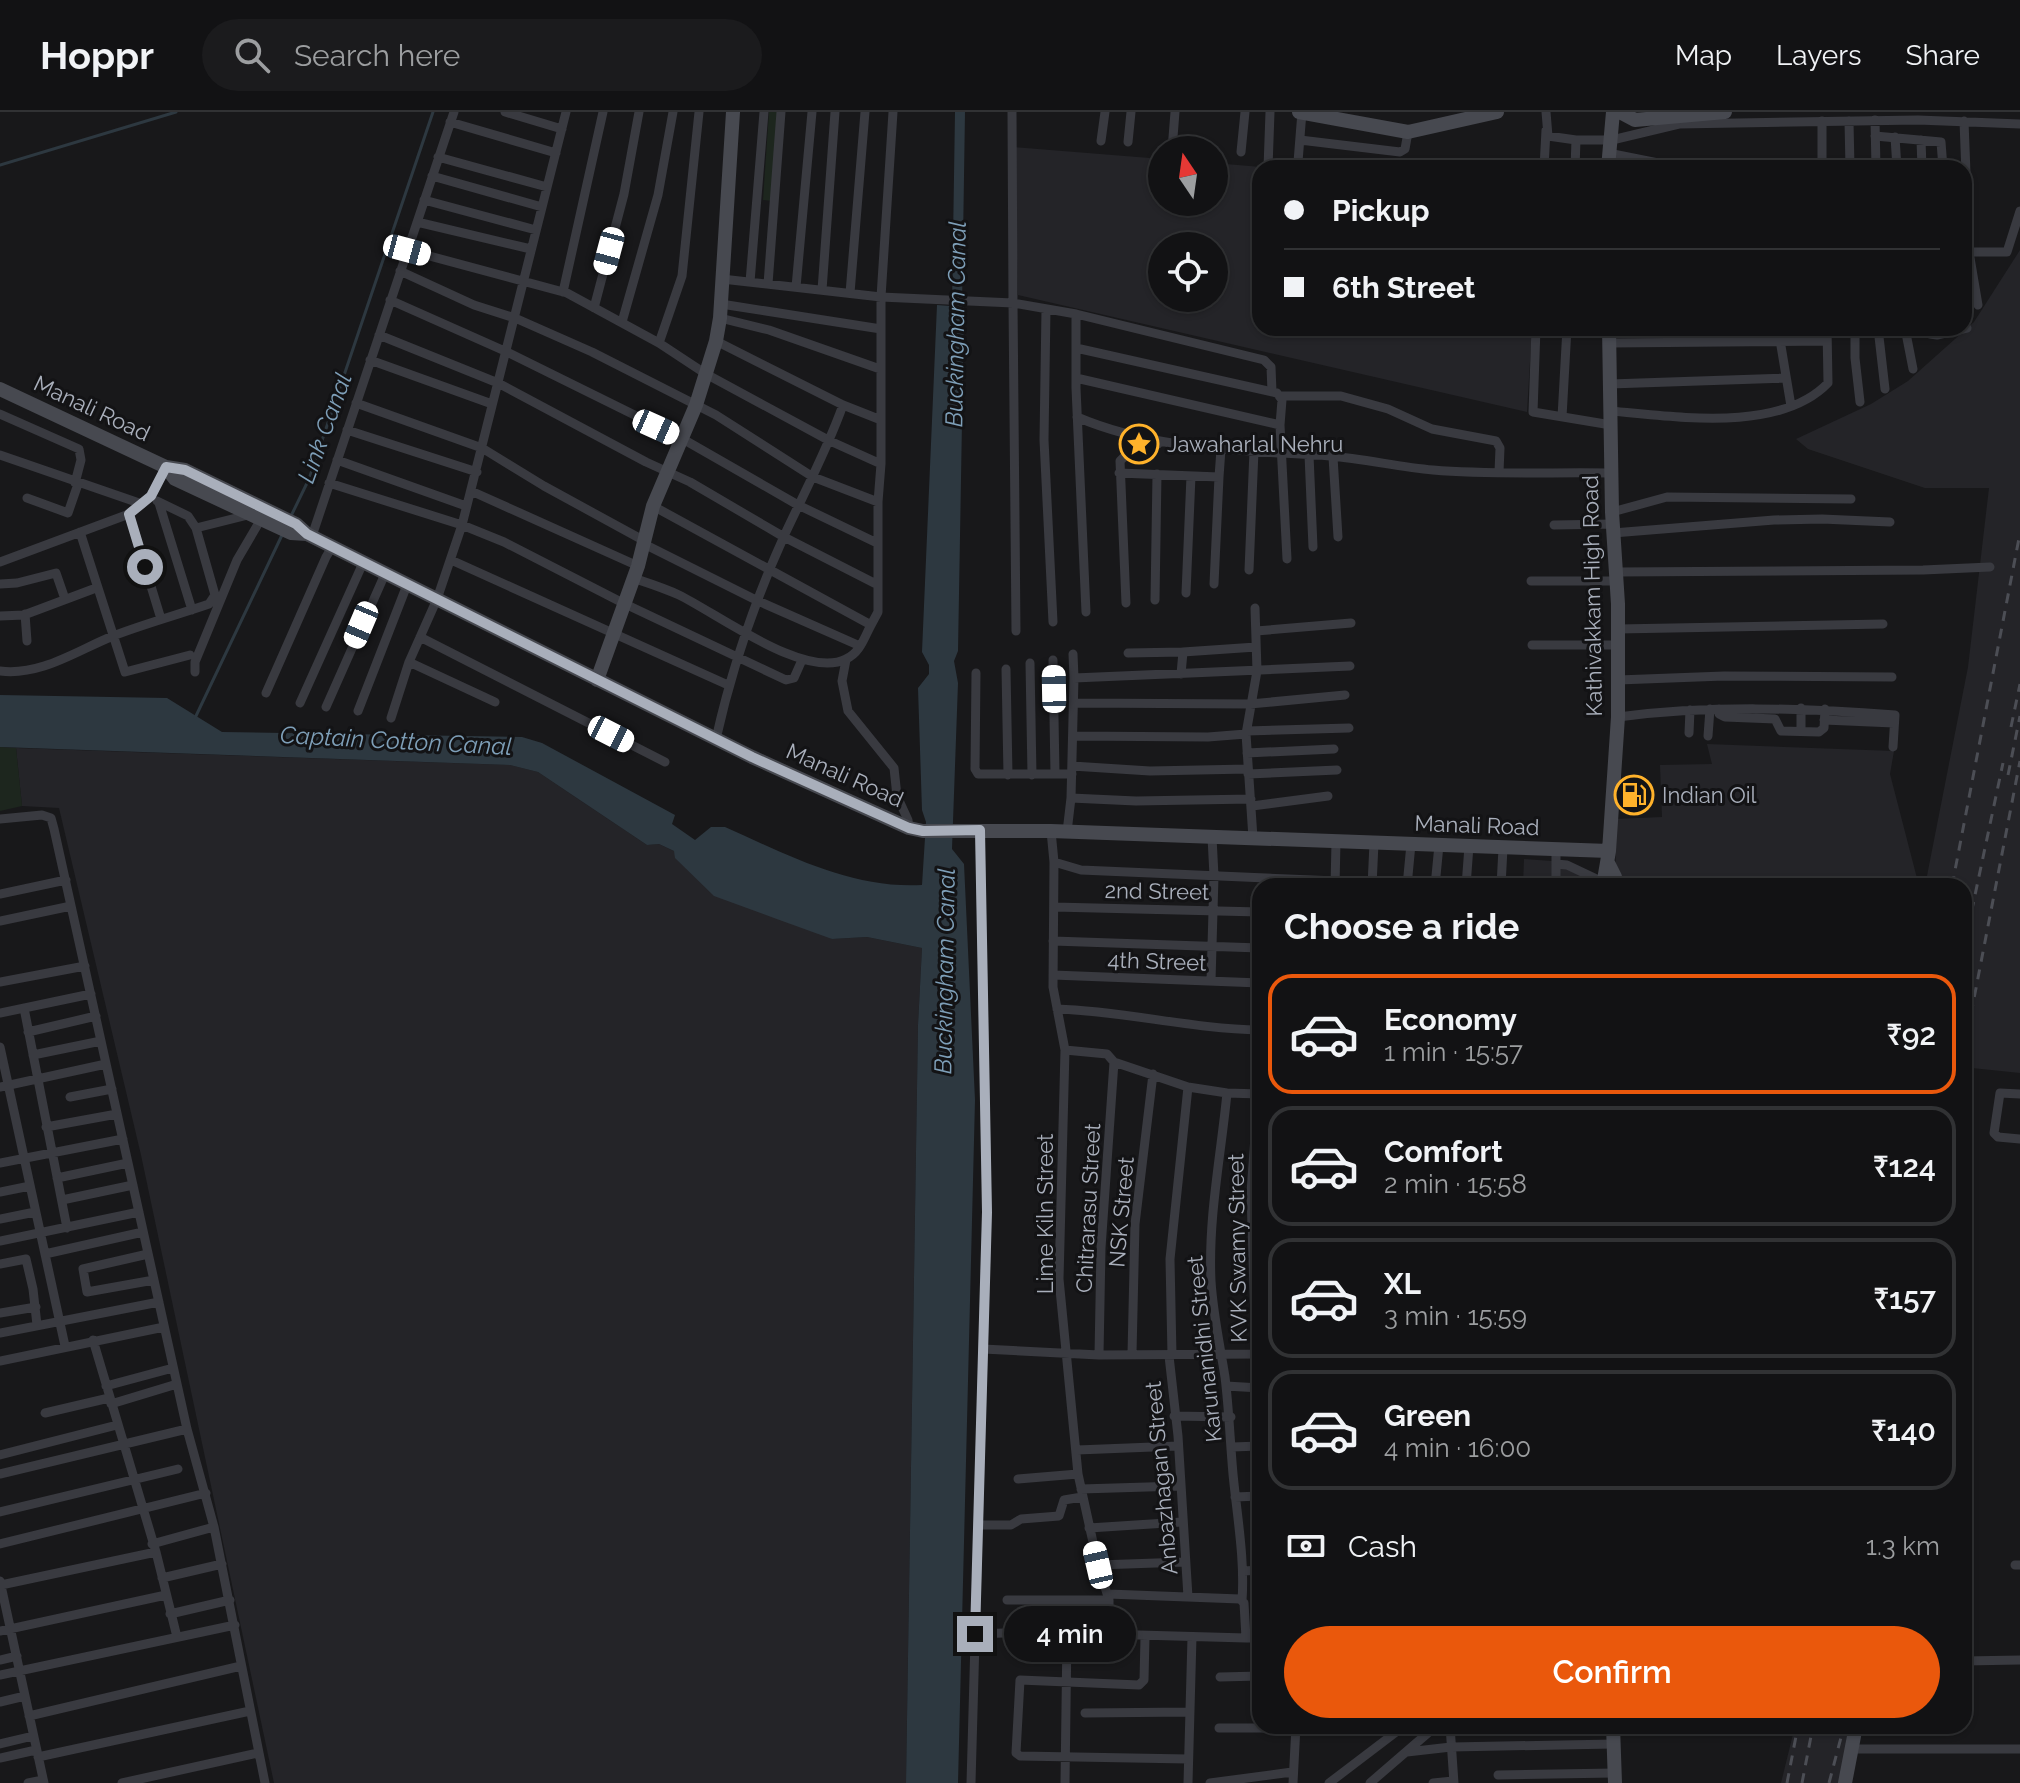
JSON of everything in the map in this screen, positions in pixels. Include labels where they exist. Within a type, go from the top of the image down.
[{"type":"main road","points":[[597,680],[635,572],[653,506],[696,405],[716,341],[733,112]]},
{"type":"main road","points":[[1301,112],[1408,132],[1497,112]]},
{"type":"main road","points":[[1609,153],[1613,112]]},
{"type":"main road","points":[[1622,112],[1635,120],[1725,112]]},
{"type":"main road","name":"Kathivakkam High Road","points":[[1609,857],[1618,717],[1610,336]]},
{"type":"main road","name":"Manali Road","points":[[0,389],[166,467],[185,470],[264,518]]},
{"type":"main road","name":"Manali Road","points":[[166,467],[175,479],[301,532],[752,757],[916,829],[1469,846],[1556,857],[1609,857]]},
{"type":"main road","points":[[1609,857],[1614,878]]},
{"type":"main road","points":[[1613,1734],[1614,1778]]},
{"type":"main road","points":[[1845,1783],[1854,1734]]},
{"type":"street","points":[[505,112],[562,129]]},
{"type":"street","points":[[391,718],[409,662],[437,599],[462,525],[566,112]]},
{"type":"street","points":[[563,292],[603,112]]},
{"type":"street","points":[[594,308],[624,194],[639,112]]},
{"type":"street","points":[[622,322],[658,195],[673,112]]},
{"type":"street","points":[[659,343],[682,276],[699,112]]},
{"type":"street","points":[[750,282],[764,112]]},
{"type":"street","points":[[768,284],[781,112]]},
{"type":"street","points":[[796,287],[812,112]]},
{"type":"street","points":[[822,290],[835,112]]},
{"type":"street","points":[[850,293],[865,112]]},
{"type":"street","points":[[893,112],[881,297],[878,612],[860,646],[846,660],[842,681],[848,711],[863,733],[889,759],[894,768],[897,796],[916,829]]},
{"type":"street","points":[[1012,112],[1016,631]]},
{"type":"street","points":[[1101,141],[1105,112]]},
{"type":"street","points":[[1128,142],[1131,112]]},
{"type":"street","points":[[1173,136],[1175,112]]},
{"type":"street","points":[[1241,152],[1245,112]]},
{"type":"street","points":[[1268,160],[1270,112]]},
{"type":"street","points":[[1298,160],[1301,112]]},
{"type":"street","points":[[1544,160],[1546,112]]},
{"type":"street","points":[[301,532],[329,483],[452,117],[556,153]]},
{"type":"street","points":[[1609,153],[1679,124],[1875,120],[2020,124]]},
{"type":"street","points":[[1875,120],[1876,160]]},
{"type":"street","points":[[1822,121],[1822,160]]},
{"type":"street","points":[[1849,121],[1850,160]]},
{"type":"street","points":[[1964,121],[1965,160]]},
{"type":"street","points":[[1546,130],[1548,136],[1554,138],[1576,140],[1609,153],[1643,160]]},
{"type":"street","points":[[1300,140],[1400,152],[1405,149],[1408,132]]},
{"type":"street","points":[[1875,136],[1941,142],[1942,160]]},
{"type":"street","points":[[1895,137],[1896,160]]},
{"type":"street","points":[[1575,160],[1576,140]]},
{"type":"street","points":[[1921,140],[1922,160]]},
{"type":"street","points":[[438,157],[547,187]]},
{"type":"street","points":[[432,176],[542,207]]},
{"type":"street","points":[[424,200],[536,230]]},
{"type":"street","points":[[756,207],[774,208]]},
{"type":"street","points":[[1972,252],[2007,252],[2020,211]]},
{"type":"street","points":[[417,222],[531,249]]},
{"type":"street","points":[[407,250],[563,292],[659,343],[706,374],[830,441],[881,464]]},
{"type":"street","points":[[400,271],[474,305],[515,318],[592,352],[716,415],[813,477],[878,502]]},
{"type":"street","points":[[1972,276],[1978,305]]},
{"type":"street","points":[[722,279],[881,297],[1013,303],[1076,314],[1264,360],[1271,367],[1277,394],[1283,453],[1287,559]]},
{"type":"street","points":[[390,300],[507,352],[681,438],[798,505],[877,543]]},
{"type":"street","points":[[1046,309],[1044,440],[1053,622]]},
{"type":"street","points":[[720,311],[881,329]]},
{"type":"street","points":[[720,311],[880,369]]},
{"type":"street","points":[[1076,314],[1077,417],[1086,612]]},
{"type":"street","points":[[379,335],[498,383],[878,585]]},
{"type":"street","points":[[1536,336],[1533,412],[1562,417],[1610,418],[1730,417],[1769,413],[1791,406],[1828,383],[1827,336]]},
{"type":"street","points":[[1562,417],[1567,336]]},
{"type":"street","points":[[1610,336],[1827,341]]},
{"type":"street","points":[[1780,336],[1791,406]]},
{"type":"street","points":[[1856,336],[1860,402]]},
{"type":"street","points":[[1879,336],[1885,389]]},
{"type":"street","points":[[1907,336],[1913,369]]},
{"type":"street","points":[[716,341],[843,405],[881,420]]},
{"type":"street","points":[[1076,348],[1277,394],[1341,396],[1388,409],[1432,429],[1496,441],[1500,448],[1499,472]]},
{"type":"street","points":[[370,360],[492,404]]},
{"type":"street","points":[[1076,378],[1280,425]]},
{"type":"street","points":[[1610,384],[1786,378]]},
{"type":"street","points":[[356,403],[482,448],[641,539],[644,544],[758,601],[860,646]]},
{"type":"street","points":[[716,739],[728,685],[758,601],[843,405]]},
{"type":"street","points":[[0,414],[79,449],[81,460],[68,513],[27,498]]},
{"type":"street","points":[[1077,417],[1107,430],[1221,449],[1333,457],[1432,470],[1611,473]]},
{"type":"street","points":[[347,430],[477,472]]},
{"type":"street","points":[[1126,603],[1120,461],[1132,449],[1165,442]]},
{"type":"street","points":[[1214,584],[1221,449]]},
{"type":"street","points":[[1249,570],[1254,451]]},
{"type":"street","points":[[0,455],[142,504]]},
{"type":"street","points":[[1309,455],[1313,547]]},
{"type":"street","points":[[1333,457],[1338,537]]},
{"type":"street","points":[[337,460],[466,506]]},
{"type":"street","points":[[166,467],[155,499],[192,610]]},
{"type":"street","points":[[1119,473],[1219,477]]},
{"type":"street","points":[[1155,600],[1157,474]]},
{"type":"street","points":[[1186,593],[1191,476]]},
{"type":"street","points":[[329,483],[462,525],[504,542],[738,659],[791,680],[802,660]]},
{"type":"street","points":[[471,491],[635,572],[746,634],[802,660],[818,665],[846,660]]},
{"type":"street","points":[[1613,523],[1667,497],[1851,499]]},
{"type":"street","points":[[0,562],[129,514],[155,499],[188,516],[196,528],[215,595],[209,604],[112,636],[36,669],[17,673],[0,671]]},
{"type":"street","points":[[653,506],[871,625]]},
{"type":"street","points":[[129,514],[161,619]]},
{"type":"street","points":[[196,528],[264,518]]},
{"type":"street","points":[[195,672],[195,662],[237,560],[264,518]]},
{"type":"street","points":[[1554,525],[1822,519],[1890,522]]},
{"type":"street","points":[[80,532],[125,672],[190,655]]},
{"type":"street","points":[[266,693],[332,547]]},
{"type":"street","points":[[451,560],[611,635],[728,685]]},
{"type":"street","points":[[300,703],[363,563]]},
{"type":"street","points":[[1531,581],[1616,576],[1990,567]]},
{"type":"street","points":[[0,584],[56,573],[65,599]]},
{"type":"street","points":[[326,707],[385,574]]},
{"type":"street","points":[[358,711],[407,585]]},
{"type":"street","points":[[0,616],[25,614],[96,588]]},
{"type":"street","points":[[1253,838],[1246,732],[1257,671],[1255,608]]},
{"type":"street","points":[[25,614],[27,641]]},
{"type":"street","points":[[1256,631],[1351,623]]},
{"type":"street","points":[[1532,645],[1618,637],[1883,624]]},
{"type":"street","points":[[420,637],[665,762]]},
{"type":"street","points":[[1128,653],[1256,647]]},
{"type":"street","points":[[1181,674],[1183,652]]},
{"type":"street","name":"Lime Kiln Street","points":[[1073,654],[1071,798],[1059,831],[1054,862],[1053,975],[1065,1050],[1059,1279],[1078,1474],[1108,1597],[1109,1635]]},
{"type":"street","points":[[1053,660],[1055,774]]},
{"type":"street","points":[[409,662],[495,702]]},
{"type":"street","points":[[1030,663],[1032,775]]},
{"type":"street","points":[[1074,678],[1350,666]]},
{"type":"street","points":[[1006,669],[1008,775]]},
{"type":"street","points":[[976,673],[976,772],[981,775],[1055,774],[1072,770],[1337,770]]},
{"type":"street","points":[[1618,680],[1724,676],[1892,677]]},
{"type":"street","points":[[1074,703],[1250,704],[1345,695]]},
{"type":"street","points":[[1618,717],[1690,710],[1778,708],[1895,715],[1893,747]]},
{"type":"street","points":[[1778,708],[1777,721],[1781,731],[1822,731],[1825,709]]},
{"type":"street","points":[[1801,708],[1801,731]]},
{"type":"street","points":[[1715,709],[1725,717],[1777,721]]},
{"type":"street","points":[[1708,736],[1715,709]]},
{"type":"street","points":[[1689,733],[1690,710]]},
{"type":"street","points":[[1824,720],[1894,723]]},
{"type":"street","points":[[1073,736],[1208,737],[1246,732],[1349,728]]},
{"type":"street","points":[[1247,753],[1334,749]]},
{"type":"street","points":[[1071,798],[1252,803],[1328,796]]},
{"type":"street","points":[[0,819],[42,815],[51,818],[187,1429],[214,1527],[265,1783]]},
{"type":"street","points":[[971,1783],[987,1212],[980,830]]},
{"type":"street","points":[[1211,981],[1212,837]]},
{"type":"street","points":[[1335,878],[1336,842]]},
{"type":"street","points":[[1372,878],[1374,843]]},
{"type":"street","points":[[1408,878],[1411,844]]},
{"type":"street","points":[[1436,878],[1439,845]]},
{"type":"street","points":[[1467,878],[1469,846]]},
{"type":"street","points":[[1501,878],[1503,848]]},
{"type":"street","points":[[1556,857],[1593,878]]},
{"type":"street","points":[[1556,857],[1556,878]]},
{"type":"street","points":[[1054,862],[1081,870],[1252,878]]},
{"type":"street","points":[[0,894],[66,880]]},
{"type":"street","points":[[0,921],[71,906]]},
{"type":"street","name":"2nd Street","points":[[1054,907],[1252,912]]},
{"type":"street","points":[[1053,941],[1252,948]]},
{"type":"street","points":[[0,982],[85,966]]},
{"type":"street","name":"4th Street","points":[[1053,975],[1252,983]]},
{"type":"street","points":[[0,1013],[91,994]]},
{"type":"street","points":[[24,1008],[67,1228]]},
{"type":"street","points":[[1057,1009],[1095,1010],[1181,1025],[1252,1029]]},
{"type":"street","points":[[28,1032],[96,1016]]},
{"type":"street","points":[[33,1055],[101,1041]]},
{"type":"street","points":[[0,1047],[4,1086],[24,1159],[65,1346]]},
{"type":"street","points":[[1065,1050],[1107,1054],[1114,1062],[1188,1087],[1252,1094]]},
{"type":"street","name":"Chitrarasu Street","points":[[1099,1355],[1101,1248],[1114,1062]]},
{"type":"street","points":[[4,1086],[106,1064]]},
{"type":"street","name":"NSK Street","points":[[1132,1354],[1135,1224],[1153,1074]]},
{"type":"street","name":"Anbazhagan Street","points":[[1188,1087],[1170,1259],[1170,1356],[1188,1597]]},
{"type":"street","points":[[70,1097],[112,1089]]},
{"type":"street","name":"Karunanidhi Street","points":[[1227,1093],[1221,1160],[1213,1204],[1211,1280],[1231,1417],[1235,1497],[1244,1571],[1242,1601],[1246,1638]]},
{"type":"street","points":[[2020,1094],[2000,1093],[1994,1133],[1998,1137],[2020,1139]]},
{"type":"street","points":[[46,1127],[117,1114]]},
{"type":"street","points":[[0,1163],[123,1139]]},
{"type":"street","points":[[57,1178],[128,1163]]},
{"type":"street","name":"KVK Swamy Street","points":[[1252,1181],[1252,1216]]},
{"type":"street","points":[[62,1200],[133,1185]]},
{"type":"street","points":[[0,1192],[30,1186]]},
{"type":"street","points":[[0,1219],[35,1212]]},
{"type":"street","points":[[0,1241],[139,1212]]},
{"type":"street","points":[[45,1254],[143,1232]]},
{"type":"street","points":[[148,1254],[83,1269],[87,1292],[154,1280]]},
{"type":"street","points":[[0,1264],[26,1259],[37,1325]]},
{"type":"street","points":[[0,1333],[159,1302]]},
{"type":"street","points":[[0,1313],[36,1307]]},
{"type":"street","points":[[0,1361],[164,1327]]},
{"type":"street","points":[[93,1340],[177,1637]]},
{"type":"street","points":[[983,1349],[1099,1355],[1252,1354]]},
{"type":"street","points":[[106,1386],[173,1368]]},
{"type":"street","points":[[45,1413],[177,1384]]},
{"type":"street","points":[[1226,1386],[1252,1388]]},
{"type":"street","points":[[1174,1416],[1231,1417]]},
{"type":"street","points":[[0,1455],[117,1425]]},
{"type":"street","points":[[0,1474],[187,1429]]},
{"type":"street","points":[[1077,1450],[1178,1446]]},
{"type":"street","points":[[1232,1447],[1252,1446]]},
{"type":"street","points":[[0,1512],[178,1469]]},
{"type":"street","points":[[1018,1479],[1078,1474]]},
{"type":"street","points":[[979,1525],[1011,1525],[1021,1519],[1058,1517],[1064,1500],[1081,1493],[1180,1486]]},
{"type":"street","points":[[0,1544],[206,1493]]},
{"type":"street","points":[[1235,1497],[1252,1496]]},
{"type":"street","points":[[1089,1528],[1182,1522]]},
{"type":"street","points":[[28,1783],[44,1782],[17,1656],[5,1630],[0,1583],[154,1548],[214,1527]]},
{"type":"street","points":[[1098,1565],[1185,1562]]},
{"type":"street","points":[[162,1578],[222,1564]]},
{"type":"street","points":[[1244,1571],[1252,1570]]},
{"type":"street","points":[[5,1630],[166,1595]]},
{"type":"street","points":[[1007,1600],[1188,1597],[1242,1601]]},
{"type":"street","points":[[170,1614],[230,1600]]},
{"type":"street","points":[[0,1675],[235,1625]]},
{"type":"street","points":[[1065,1783],[1067,1633]]},
{"type":"street","points":[[975,1634],[1252,1638]]},
{"type":"street","points":[[1145,1637],[1144,1680],[1141,1684],[1020,1680],[1016,1753],[1020,1756],[1188,1759]]},
{"type":"street","points":[[1188,1783],[1192,1637]]},
{"type":"street","points":[[0,1660],[17,1656]]},
{"type":"street","points":[[1972,1661],[2020,1660]]},
{"type":"street","points":[[29,1716],[241,1666]]},
{"type":"street","points":[[1220,1677],[1252,1676]]},
{"type":"street","points":[[0,1702],[25,1696]]},
{"type":"street","points":[[0,1758],[250,1711]]},
{"type":"street","points":[[1085,1713],[1190,1712]]},
{"type":"street","points":[[1219,1728],[1252,1728]]},
{"type":"street","points":[[1210,1783],[1292,1778],[1295,1734]]},
{"type":"street","points":[[1329,1783],[1393,1734]]},
{"type":"street","points":[[1370,1783],[1427,1734]]},
{"type":"street","points":[[1433,1783],[1454,1782],[1450,1734]]},
{"type":"street","points":[[0,1744],[33,1736]]},
{"type":"street","points":[[1407,1752],[1451,1747],[1613,1744]]},
{"type":"street","points":[[1851,1749],[2020,1749]]},
{"type":"street","points":[[122,1783],[258,1753]]},
{"type":"street","points":[[1498,1775],[1614,1778]]},
{"type":"shaded area","points":[[769,112],[779,112],[774,201],[763,200]]},
{"type":"shaded area","points":[[1014,147],[1148,158],[1148,216],[1228,216],[1228,164],[1252,166],[1252,336],[1532,336],[1527,412],[1018,295]]},
{"type":"shaded area","points":[[2020,250],[2020,1073],[1972,1068],[1972,878],[1927,878],[1968,667],[1989,488],[1925,488],[1808,449],[1796,439],[1871,404],[1908,381],[1958,336],[1972,336],[1974,322]]},
{"type":"shaded area","name":"Indian Oil","points":[[1707,744],[1894,751],[1890,774],[1917,878],[1616,878],[1615,819],[1662,817],[1660,765],[1712,764]]},
{"type":"shaded area","points":[[0,747],[16,748],[22,806],[0,811]]},
{"type":"shaded area","points":[[16,748],[510,765],[538,772],[647,845],[659,844],[674,851],[832,939],[867,937],[922,948],[918,1025],[906,1783],[274,1783],[141,1155],[59,808],[22,806]]},
{"type":"shaded area","points":[[1524,859],[1552,861],[1587,878],[1523,878]]},
{"type":"shaded area","points":[[1793,1734],[1851,1734],[1841,1783],[1781,1783]]},
{"type":"water","name":"Captain Cotton Canal","points":[[937,305],[964,307],[952,849],[964,864],[975,1100],[958,1783],[906,1783],[918,1025],[922,948],[867,937],[832,939],[714,896],[675,858],[674,851],[659,844],[647,845],[538,772],[510,765],[0,747],[0,695],[167,698],[222,732],[522,737],[542,743],[675,815],[672,824],[695,840],[711,827],[725,827],[796,859],[845,876],[870,882],[922,885],[926,822],[922,810],[918,688],[929,674],[929,665],[922,652]]},
{"type":"waterway","points":[[0,165],[176,112]]},
{"type":"waterway","name":"Link Canal","points":[[291,516],[309,479],[433,112]]},
{"type":"waterway","name":"Buckingham Canal","points":[[957,306],[960,112]]},
{"type":"waterway","name":"Link Canal","points":[[195,718],[283,533]]},
{"type":"railway","points":[[1954,878],[2020,533]]},
{"type":"railway","points":[[2011,727],[2020,684]]},
{"type":"railway","points":[[2008,775],[2020,716]]},
{"type":"railway","points":[[1972,1009],[2020,761]]},
{"type":"railway","points":[[1972,909],[2003,763]]},
{"type":"railway","points":[[1972,1043],[1973,1038]]},
{"type":"railway","points":[[1787,1783],[1796,1734]]},
{"type":"railway","points":[[1802,1783],[1811,1734]]},
{"type":"railway","points":[[1829,1783],[1842,1734]]},
{"type":"place","name":"Jawaharlal Nehru","points":[[1139,444]]},
{"type":"place","name":"Indian Oil","points":[[1634,795]]},
{"type":"route","points":[[145,567],[129,514],[151,496],[166,467],[185,470],[752,757],[909,828],[923,831],[980,830],[987,1212],[975,1634]]}]
